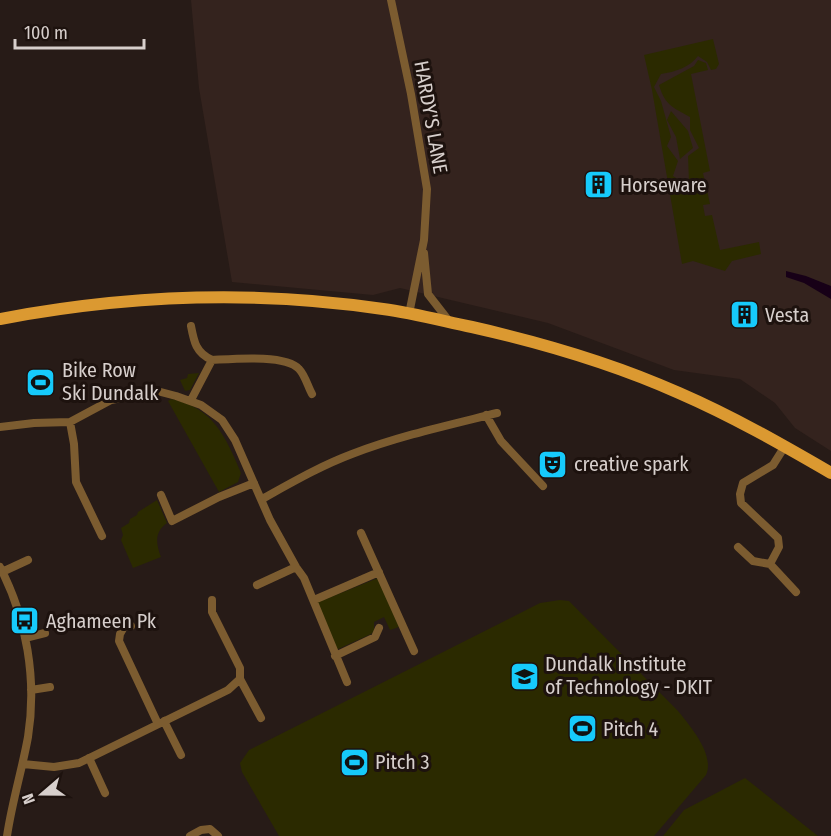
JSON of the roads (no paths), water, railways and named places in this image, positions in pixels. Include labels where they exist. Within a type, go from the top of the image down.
[{"type":"main road","points":[[0,319],[113,302],[220,297],[328,302],[408,314],[535,341],[602,363],[730,416],[831,473]]},
{"type":"street","name":"HARDY'S LANE","points":[[391,0],[424,163],[427,189],[424,240],[428,294],[450,323]]},
{"type":"street","name":"HARDY'S LANE","points":[[408,314],[424,240]]},
{"type":"street","points":[[191,326],[194,341],[202,356],[212,360],[289,361],[299,369],[312,394]]},
{"type":"street","points":[[190,400],[212,360]]},
{"type":"street","points":[[0,428],[34,423],[70,422],[111,400],[157,391],[190,400],[222,420],[235,440],[270,520],[304,578],[347,682]]},
{"type":"street","points":[[262,500],[352,454],[428,430],[497,413]]},
{"type":"street","points":[[486,416],[501,441],[543,486]]},
{"type":"street","points":[[70,422],[76,482],[102,536]]},
{"type":"street","points":[[770,564],[779,547],[778,538],[741,503],[741,488],[743,483],[773,465],[785,446]]},
{"type":"street","points":[[161,495],[172,521],[219,497],[254,483]]},
{"type":"street","points":[[361,533],[414,651]]},
{"type":"street","points":[[738,547],[753,561],[770,564],[796,592]]},
{"type":"street","points":[[8,836],[23,764],[31,690],[25,638],[14,598],[1,570],[28,560]]},
{"type":"street","points":[[257,585],[296,567]]},
{"type":"street","points":[[314,600],[379,572]]},
{"type":"street","points":[[212,600],[212,612],[240,668],[240,679],[261,718]]},
{"type":"street","points":[[130,626],[124,627],[119,641],[161,722],[181,755]]},
{"type":"street","points":[[335,656],[375,637],[379,628]]},
{"type":"street","points":[[25,638],[45,633]]},
{"type":"street","points":[[23,764],[71,766],[89,759],[234,686],[240,679]]},
{"type":"street","points":[[31,690],[50,687]]},
{"type":"street","points":[[89,759],[105,793]]},
{"type":"street","points":[[190,836],[201,830],[210,829],[218,836]]},
{"type":"place","name":"Horseware","points":[[599,185]]},
{"type":"place","name":"Vesta","points":[[744,315]]},
{"type":"place","name":"Bike Row Ski Dundalk","points":[[41,382]]},
{"type":"place","name":"creative spark","points":[[553,464]]},
{"type":"place","name":"Aghameen Pk","points":[[25,621]]},
{"type":"place","name":"Dundalk Institute of Technology - DKIT","points":[[524,676]]},
{"type":"place","name":"Pitch 4","points":[[582,729]]},
{"type":"place","name":"Pitch 3","points":[[354,762]]}]
